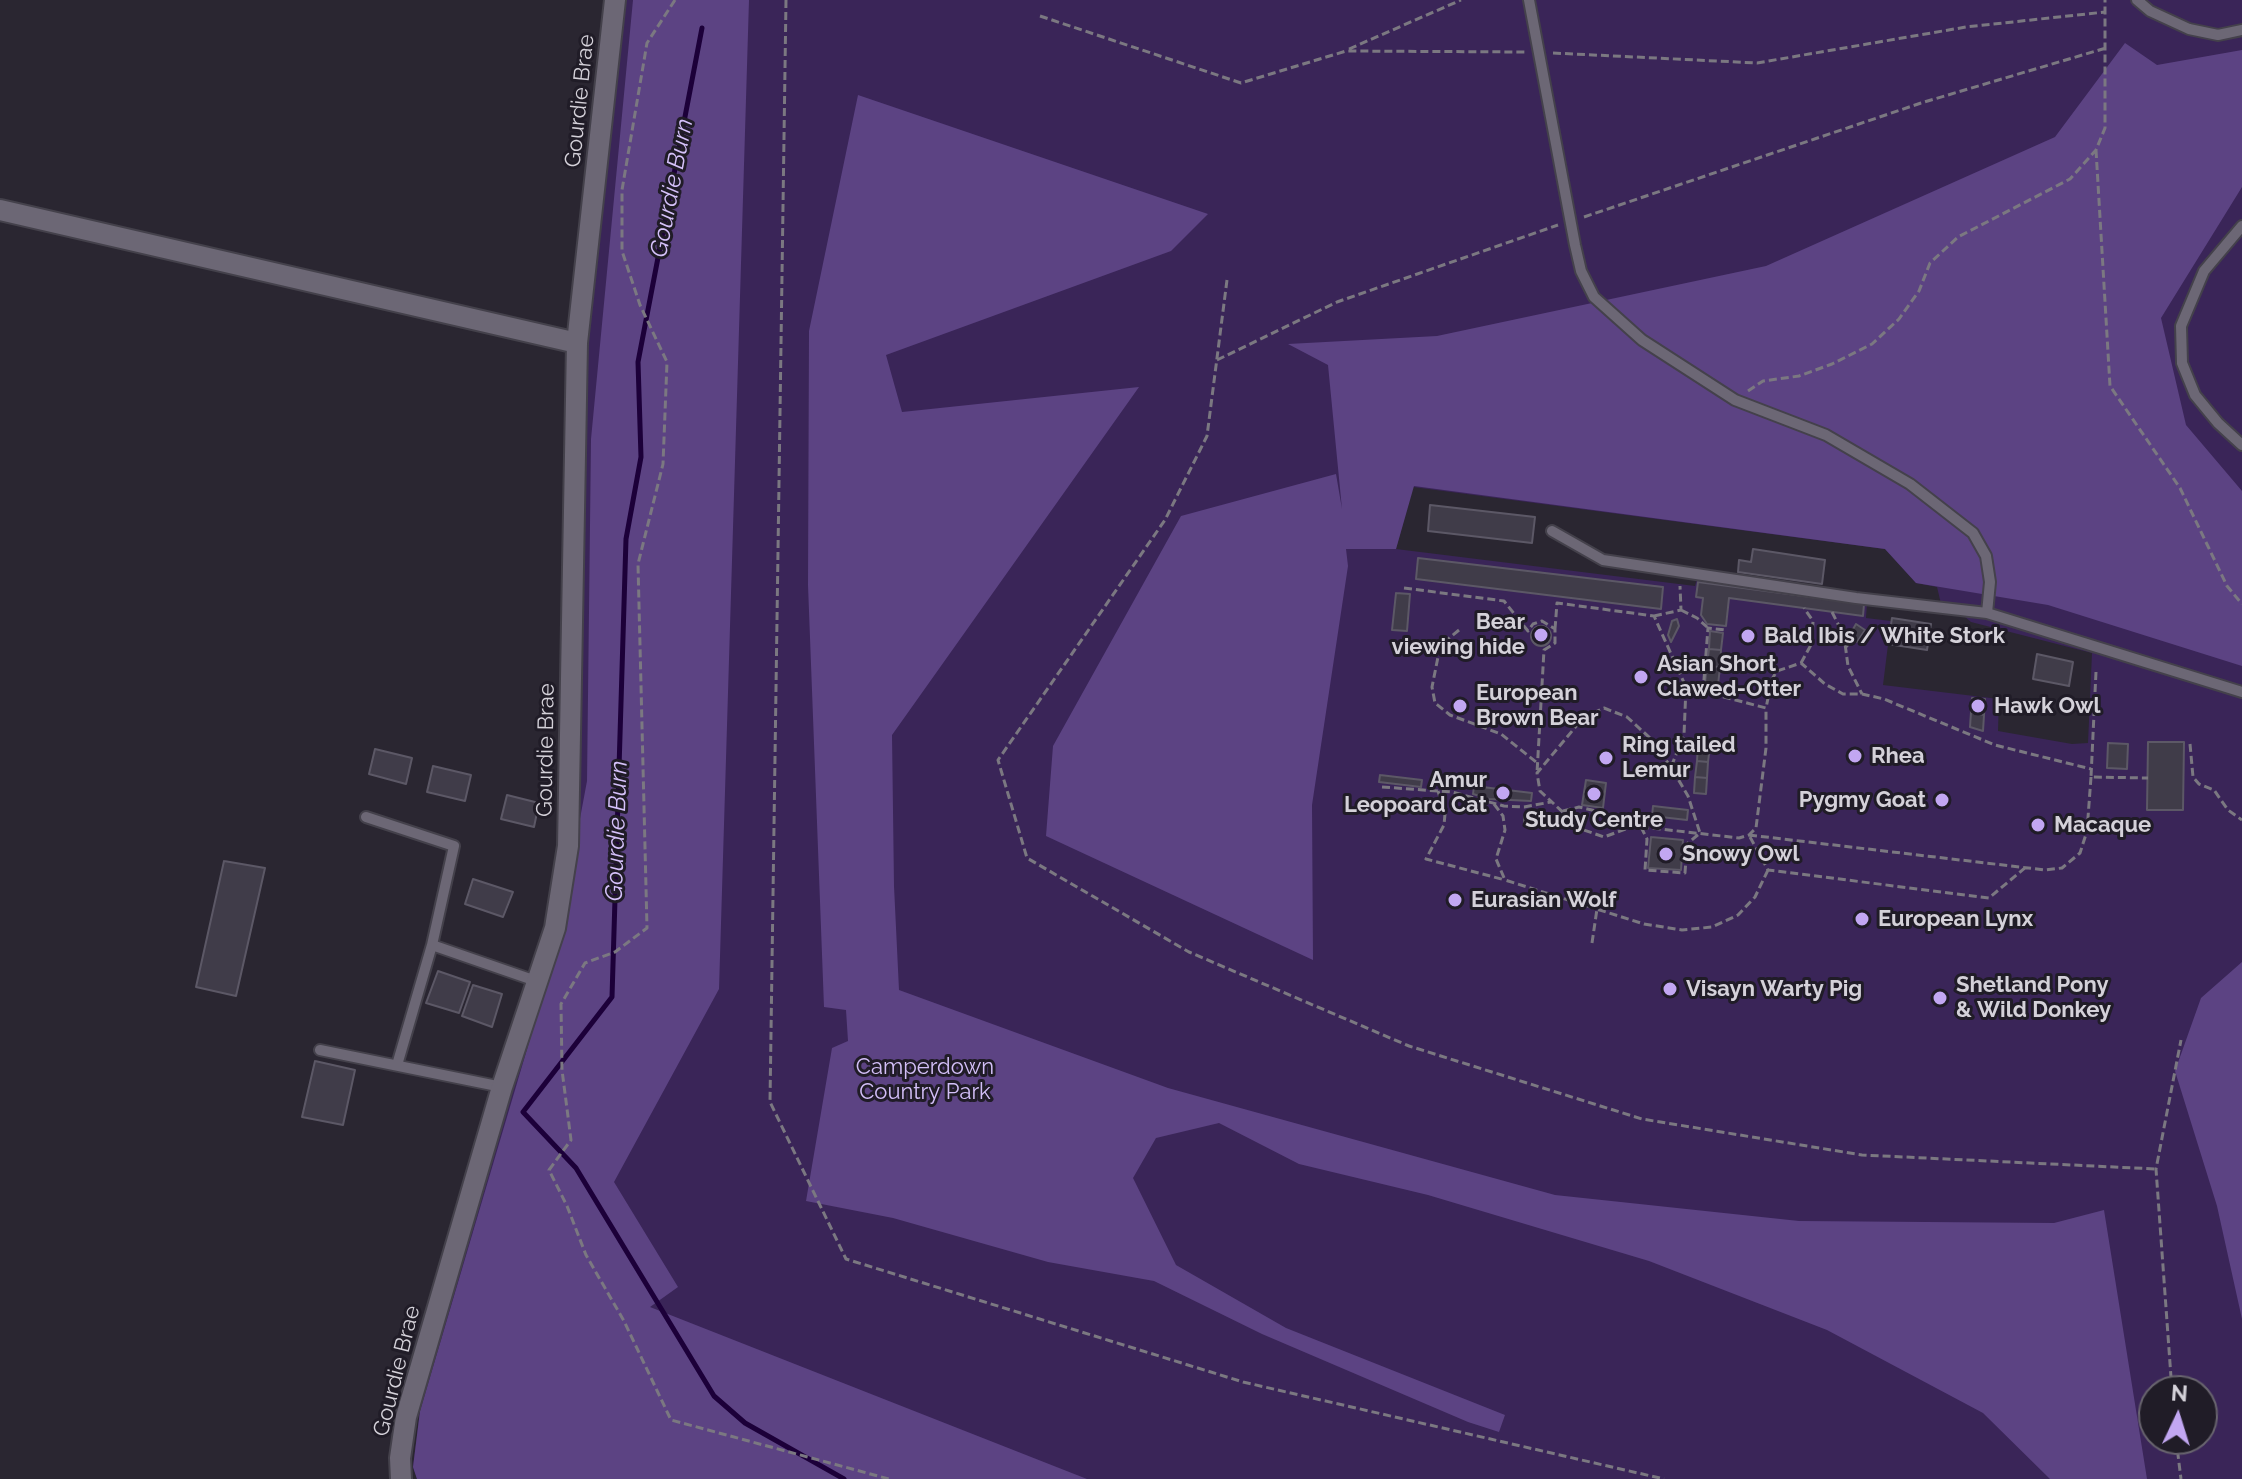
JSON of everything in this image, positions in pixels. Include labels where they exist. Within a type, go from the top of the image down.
[{"type":"street","name":"Gourdie Brae","points":[[401,1479],[400,1458],[406,1417],[502,1087],[555,928],[568,846],[577,343],[615,0]]},
{"type":"street","points":[[0,210],[577,343]]},
{"type":"lane","points":[[1529,0],[1570,221],[1581,271],[1594,297],[1642,340],[1735,400],[1826,435],[1910,484],[1973,533],[1986,556],[1990,582],[1987,613]]},
{"type":"lane","points":[[2137,0],[2150,11],[2189,29],[2218,35],[2242,30]]},
{"type":"lane","points":[[2242,226],[2204,271],[2181,326],[2182,363],[2195,395],[2218,423],[2242,445]]},
{"type":"lane","points":[[1552,531],[1603,560],[1784,588],[1987,613],[2242,692]]},
{"type":"lane","points":[[366,817],[454,846],[432,945],[397,1065]]},
{"type":"lane","points":[[432,945],[536,981]]},
{"type":"lane","points":[[320,1050],[502,1087]]},
{"type":"path","points":[[675,0],[647,43],[622,190],[622,251],[640,305],[667,362],[663,464],[638,564],[647,928],[615,952],[585,963],[561,1004],[562,1070],[571,1140],[549,1170],[586,1255],[624,1321],[671,1420],[889,1479]]},
{"type":"path","points":[[786,0],[770,1102],[846,1259],[1243,1382],[1664,1479]]},
{"type":"path","points":[[1040,16],[1241,83],[1346,51],[1461,0]]},
{"type":"path","points":[[1735,400],[1763,381],[1799,376],[1872,344],[1899,319],[1919,291],[1930,263],[1958,237],[2070,179],[2096,150],[2105,128],[2105,0]]},
{"type":"path","points":[[1346,51],[1538,52],[1757,63],[1966,27],[2105,12]]},
{"type":"path","points":[[1217,360],[1337,302],[1921,103],[2106,48]]},
{"type":"path","points":[[2096,150],[2110,386],[2180,488],[2227,586],[2242,604]]},
{"type":"path","points":[[1227,280],[1207,436],[1165,520],[998,760],[1027,858],[1189,952],[1409,1046],[1642,1119],[1862,1155],[2156,1169]]},
{"type":"path","points":[[1680,574],[1681,610]]},
{"type":"path","points":[[1404,588],[1504,601],[1528,631],[1533,624],[1542,621],[1555,629]]},
{"type":"path","points":[[1725,630],[1708,628],[1681,610],[1654,616],[1557,603],[1555,643],[1544,650],[1537,773],[1540,791],[1581,829],[1604,837],[1641,827],[1739,838],[1749,835],[2045,870],[2062,868],[2080,853],[2087,831],[2096,672]]},
{"type":"path","points":[[1749,835],[1756,828],[1766,748],[1766,708],[1772,679],[1777,671],[1801,663],[1812,643],[1813,621],[1804,608]]},
{"type":"path","points":[[1832,612],[1844,636],[1848,666],[1862,694]]},
{"type":"path","points":[[1654,616],[1686,687],[1684,735],[1671,767]]},
{"type":"path","points":[[1703,692],[1708,628]]},
{"type":"path","points":[[1459,630],[1448,639],[1438,657],[1432,687],[1435,703],[1450,715],[1501,734],[1536,762]]},
{"type":"path","points":[[1845,648],[1853,639]]},
{"type":"path","points":[[1801,663],[1825,684],[1843,694],[1884,699],[1995,745],[2091,769]]},
{"type":"path","points":[[1686,687],[1766,708]]},
{"type":"path","points":[[1537,773],[1583,718],[1604,708],[1627,717],[1650,738],[1688,796],[1700,833]]},
{"type":"path","points":[[2190,744],[2193,777],[2199,784],[2214,790],[2228,810],[2242,820]]},
{"type":"path","points":[[2184,767],[2192,768]]},
{"type":"path","points":[[2091,777],[2148,778]]},
{"type":"path","points":[[1382,787],[1438,791],[1494,804],[1524,807],[1553,802]]},
{"type":"path","points":[[1438,791],[1445,814],[1444,825],[1426,859],[1657,926],[1682,930],[1712,927],[1738,915],[1755,897],[1768,870]]},
{"type":"path","points":[[1494,804],[1503,816],[1505,830],[1496,859],[1505,880]]},
{"type":"path","points":[[1563,811],[1579,807],[1605,813],[1625,829]]},
{"type":"path","points":[[1641,827],[1647,839],[1645,870],[1685,873],[1687,844],[1700,833]]},
{"type":"path","points":[[1749,835],[1768,870]]},
{"type":"path","points":[[1768,870],[1989,898],[2026,867]]},
{"type":"path","points":[[1592,943],[1597,909]]},
{"type":"path","points":[[2171,1375],[2156,1169],[2181,1040]]},
{"type":"path","points":[[2178,1455],[2181,1479]]},
{"type":"green space","name":"Camperdown Country Park","points":[[615,0],[2242,0],[2242,1479],[417,1479],[413,1467],[420,1411],[502,1087],[555,928],[577,343]],"holes":[[[1413,487],[1885,549],[1916,583],[1937,587],[1942,608],[1957,610],[1971,622],[2092,653],[2088,743],[2072,744],[1998,731],[1999,699],[1883,685],[1891,621],[1866,618],[1867,603],[1697,579],[1695,586],[1396,549]]]},
{"type":"green space","points":[[633,0],[749,0],[719,989],[614,1182],[678,1287],[650,1307],[1087,1479],[417,1479],[413,1467],[420,1411],[554,958],[587,781],[591,439]]},
{"type":"green space","points":[[2125,43],[2157,65],[2242,50],[2242,187],[2161,318],[2186,425],[2242,491],[2242,666],[2048,605],[1916,583],[1885,549],[1414,486],[1396,549],[1346,549],[1348,566],[1312,805],[1313,960],[1046,836],[1053,746],[1181,516],[1336,474],[1342,509],[1328,365],[1288,344],[1437,336],[1766,266],[2055,137]]},
{"type":"green space","points":[[858,95],[1208,214],[1171,251],[886,355],[902,412],[1139,387],[892,735],[899,990],[1168,1088],[1555,1195],[1799,1221],[2054,1223],[2104,1210],[2138,1423],[2138,1455],[2143,1455],[2147,1479],[2050,1479],[1983,1413],[1827,1330],[1649,1261],[1428,1195],[1299,1164],[1219,1123],[1156,1138],[1133,1178],[1176,1265],[1286,1328],[1505,1415],[1499,1432],[1468,1422],[1262,1334],[1154,1281],[1048,1262],[893,1218],[806,1201],[832,1048],[848,1041],[846,1010],[824,1007],[808,585],[809,331]]},
{"type":"green space","points":[[2242,962],[2242,1319],[2217,1206],[2175,1071],[2201,998]]},
{"type":"building","points":[[1430,505],[1535,517],[1532,543],[1428,531]]},
{"type":"building","points":[[1753,549],[1825,560],[1822,584],[1738,572],[1739,560],[1751,562]]},
{"type":"building","points":[[1418,558],[1663,587],[1661,609],[1416,579]]},
{"type":"building","points":[[1698,582],[1864,604],[1863,616],[1729,598],[1726,626],[1707,624],[1701,615],[1703,598],[1696,597]]},
{"type":"building","points":[[1396,593],[1410,594],[1407,631],[1392,630]]},
{"type":"building","points":[[1892,618],[1931,624],[1927,650],[1888,644]]},
{"type":"building","points":[[1677,619],[1679,626],[1671,642],[1668,635],[1672,621]]},
{"type":"building","points":[[1856,624],[1865,630],[1857,642],[1849,636]]},
{"type":"building","name":"Bear viewing hide","points":[[1541,626],[1548,629],[1551,636],[1548,643],[1541,646],[1534,643],[1531,636],[1534,629]]},
{"type":"building","points":[[1710,631],[1723,633],[1721,650],[1709,649]]},
{"type":"building","points":[[1709,649],[1721,650],[1720,667],[1707,666]]},
{"type":"building","points":[[2037,654],[2073,662],[2069,686],[2033,679]]},
{"type":"building","points":[[1707,666],[1720,667],[1718,685],[1705,683]]},
{"type":"building","name":"Hawk Owl","points":[[1972,698],[1985,699],[1984,715],[1971,712]]},
{"type":"building","points":[[1971,712],[1984,715],[1983,731],[1970,727]]},
{"type":"building","points":[[2148,742],[2184,742],[2183,810],[2147,810]]},
{"type":"building","points":[[2108,743],[2128,744],[2127,769],[2107,768]]},
{"type":"building","points":[[1698,745],[1710,746],[1708,762],[1697,761]]},
{"type":"building","points":[[375,749],[412,758],[406,784],[369,774]]},
{"type":"building","points":[[1697,761],[1708,762],[1707,778],[1695,777]]},
{"type":"building","points":[[433,766],[471,775],[465,801],[427,792]]},
{"type":"building","points":[[1380,775],[1422,780],[1421,787],[1379,782]]},
{"type":"building","points":[[1695,777],[1707,778],[1706,794],[1694,793]]},
{"type":"building","name":"Study Centre","points":[[1586,780],[1606,783],[1603,808],[1582,805]]},
{"type":"building","name":"Amur Leopoard Cat","points":[[1474,786],[1532,793],[1531,801],[1489,799],[1473,794]]},
{"type":"building","points":[[507,795],[539,803],[534,827],[501,819]]},
{"type":"building","points":[[1653,806],[1688,810],[1687,820],[1652,816]]},
{"type":"building","points":[[1524,817],[1543,817],[1543,826],[1524,825]]},
{"type":"building","name":"Snowy Owl","points":[[1651,837],[1683,840],[1681,870],[1648,868]]},
{"type":"building","points":[[224,861],[265,868],[236,996],[196,987]]},
{"type":"building","points":[[473,879],[513,892],[503,917],[465,904]]},
{"type":"building","points":[[438,971],[470,982],[459,1013],[426,1003]]},
{"type":"building","points":[[473,985],[502,994],[492,1027],[462,1016]]},
{"type":"building","points":[[315,1061],[355,1070],[343,1125],[302,1117]]},
{"type":"waterway","name":"Gourdie Burn","points":[[702,28],[638,362],[641,457],[626,539],[612,997],[523,1112],[576,1168],[714,1396],[745,1423],[844,1479]]},
{"type":"place","name":"Bear viewing hide","points":[[1541,635]]},
{"type":"place","name":"Bald Ibis / White Stork","points":[[1748,636]]},
{"type":"place","name":"Asian Short Clawed-Otter","points":[[1641,677]]},
{"type":"place","name":"European Brown Bear","points":[[1460,706]]},
{"type":"place","name":"Hawk Owl","points":[[1978,706]]},
{"type":"place","name":"Rhea","points":[[1855,756]]},
{"type":"place","name":"Ring tailed Lemur","points":[[1606,758]]},
{"type":"place","name":"Amur Leopoard Cat","points":[[1503,793]]},
{"type":"place","name":"Study Centre","points":[[1594,794]]},
{"type":"place","name":"Pygmy Goat","points":[[1942,800]]},
{"type":"place","name":"Macaque","points":[[2038,825]]},
{"type":"place","name":"Snowy Owl","points":[[1666,854]]},
{"type":"place","name":"Eurasian Wolf","points":[[1455,900]]},
{"type":"place","name":"European Lynx","points":[[1862,919]]},
{"type":"place","name":"Visayn Warty Pig","points":[[1670,989]]},
{"type":"place","name":"Shetland Pony & Wild Donkey","points":[[1940,998]]}]
